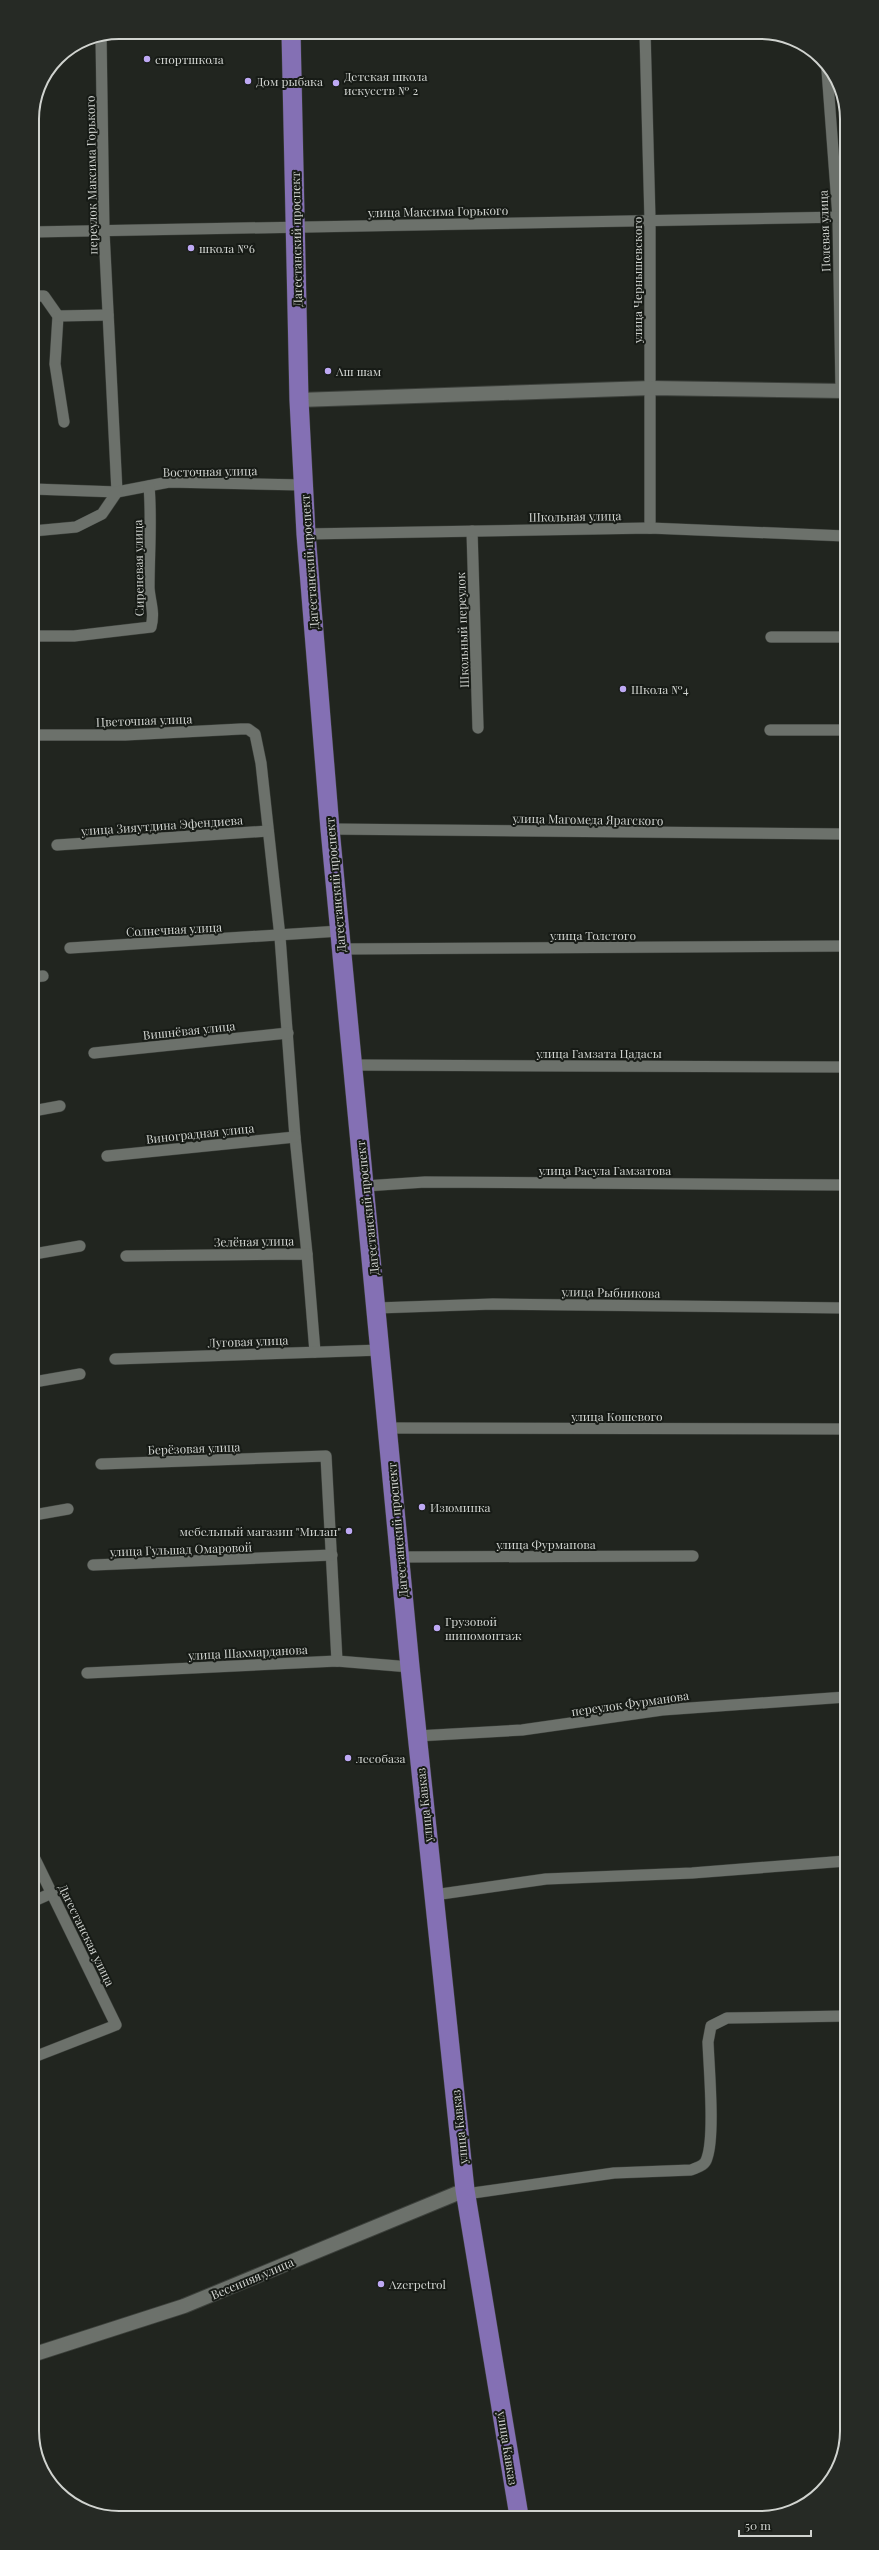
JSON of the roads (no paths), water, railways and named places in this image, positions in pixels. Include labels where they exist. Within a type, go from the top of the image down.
[{"type":"highway","name":"Дагестанский проспект","points":[[291,39],[296,226],[298,400],[306,534],[340,940],[377,1308],[417,1736]]},
{"type":"highway","name":"улица Кавказ","points":[[417,1736],[466,2192],[518,2511]]},
{"type":"street","name":"улица Чернышевского","points":[[645,39],[650,220],[650,528]]},
{"type":"street","name":"переулок Максима Горького","points":[[102,41],[104,232],[117,492]]},
{"type":"street","name":"Полевая улица","points":[[828,76],[840,206]]},
{"type":"street","name":"улица Максима Горького","points":[[39,232],[104,232],[296,226],[840,217]]},
{"type":"street","points":[[39,296],[44,296],[58,316],[55,364],[64,422]]},
{"type":"street","points":[[58,316],[108,315]]},
{"type":"street","points":[[298,400],[651,388],[840,391]]},
{"type":"street","name":"Восточная улица","points":[[39,489],[117,492],[169,482],[303,485]]},
{"type":"street","name":"Сиреневая улица","points":[[39,636],[74,636],[151,627],[154,616],[149,592],[148,539],[151,509],[149,486]]},
{"type":"street","points":[[39,530],[76,527],[102,514],[117,492]]},
{"type":"street","name":"Школьная улица","points":[[306,534],[650,528],[840,536]]},
{"type":"street","name":"Школьный переулок","points":[[472,531],[478,728]]},
{"type":"street","points":[[771,637],[840,637]]},
{"type":"street","name":"Цветочная улица","points":[[39,734],[125,735],[248,729],[255,734],[261,763],[268,831]]},
{"type":"street","points":[[770,730],[840,730]]},
{"type":"street","name":"улица Магомеда Ярагского","points":[[330,829],[840,834]]},
{"type":"street","points":[[268,831],[280,936],[295,1137],[307,1254]]},
{"type":"street","name":"улица Зияутдина Эфендиева","points":[[57,845],[268,831]]},
{"type":"street","name":"Солнечная улица","points":[[70,948],[280,936],[340,940]]},
{"type":"street","name":"улица Толстого","points":[[340,940],[840,946]]},
{"type":"street","name":"Вишнёвая улица","points":[[94,1053],[288,1033]]},
{"type":"street","name":"улица Гамзата Цадасы","points":[[352,1065],[840,1067]]},
{"type":"street","points":[[39,1110],[60,1106]]},
{"type":"street","name":"Виноградная улица","points":[[107,1156],[295,1137]]},
{"type":"street","name":"улица Расула Гамзатова","points":[[365,1186],[425,1182],[840,1185]]},
{"type":"street","points":[[39,1253],[80,1246]]},
{"type":"street","name":"Зелёная улица","points":[[126,1256],[307,1254],[315,1352]]},
{"type":"street","name":"улица Рыбникова","points":[[377,1308],[493,1304],[840,1308]]},
{"type":"street","name":"Луговая улица","points":[[115,1359],[381,1350]]},
{"type":"street","points":[[39,1381],[80,1374]]},
{"type":"street","name":"улица Кошевого","points":[[388,1428],[840,1429]]},
{"type":"street","name":"Берёзовая улица","points":[[101,1464],[326,1456],[332,1555]]},
{"type":"street","points":[[39,1514],[68,1509]]},
{"type":"street","points":[[332,1555],[337,1661]]},
{"type":"street","name":"улица Гульшад Омаровой","points":[[93,1565],[271,1559],[332,1555]]},
{"type":"street","name":"улица Фурманова","points":[[400,1557],[693,1556]]},
{"type":"street","name":"улица Шахмарданова","points":[[87,1673],[337,1661],[410,1667]]},
{"type":"street","name":"переулок Фурманова","points":[[417,1736],[530,1729],[662,1710],[840,1697]]},
{"type":"street","points":[[434,1895],[546,1879],[692,1873],[840,1861]]},
{"type":"street","name":"Дагестанская улица","points":[[39,1867],[116,2025],[39,2055]]},
{"type":"street","points":[[39,1899],[52,1894]]},
{"type":"street","points":[[466,2192],[614,2173],[691,2170],[702,2166],[707,2159],[710,2140],[708,2037],[711,2026],[727,2018],[840,2016]]},
{"type":"street","name":"Весенняя улица","points":[[39,2353],[184,2306],[466,2192]]},
{"type":"place","name":"спортшкола","points":[[147,59]]},
{"type":"place","name":"Дом рыбака","points":[[248,81]]},
{"type":"place","name":"Детская школа искусств № 2","points":[[336,83]]},
{"type":"place","name":"школа №6","points":[[191,248]]},
{"type":"place","name":"Аш шам","points":[[328,371]]},
{"type":"place","name":"Школа №4","points":[[623,689]]},
{"type":"place","name":"Изюминка","points":[[422,1507]]},
{"type":"place","name":"мебельный магазин \"Милан\"","points":[[349,1531]]},
{"type":"place","name":"Грузовой шиномонтаж","points":[[437,1628]]},
{"type":"place","name":"лесобаза","points":[[348,1758]]},
{"type":"place","name":"Azerpetrol","points":[[381,2284]]}]
